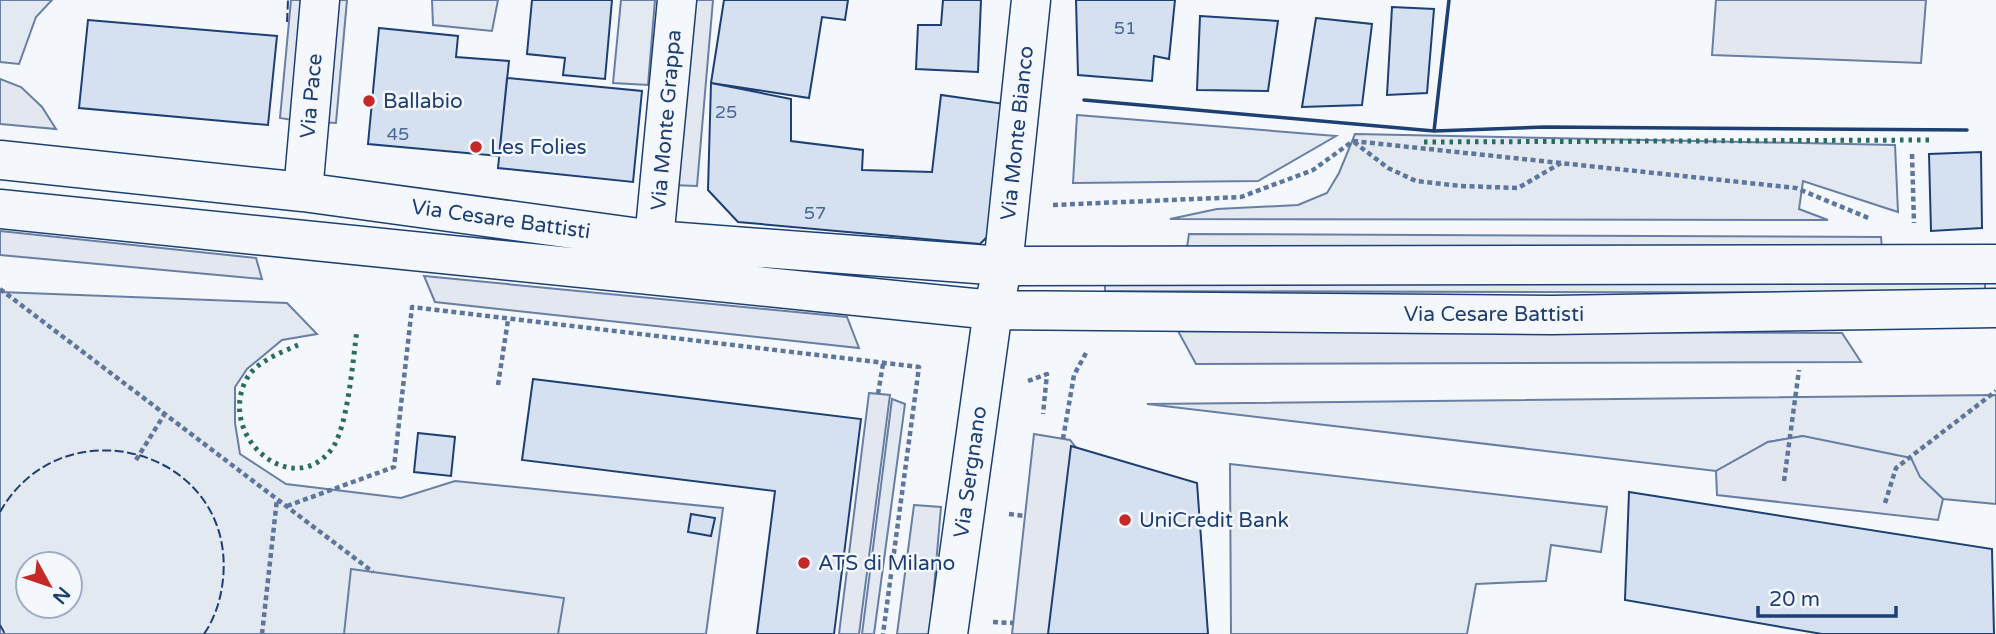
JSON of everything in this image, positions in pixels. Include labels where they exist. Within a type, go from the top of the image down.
[{"type":"street","name":"Via Pace","points":[[303,192],[320,0]]},
{"type":"street","name":"Via Monte Grappa","points":[[654,240],[677,0]]},
{"type":"street","name":"Via Monte Bianco","points":[[1003,267],[1031,0]]},
{"type":"street","name":"Via Cesare Battisti","points":[[0,160],[303,192],[654,240],[1003,267],[1996,264]]},
{"type":"street","name":"Via Cesare Battisti","points":[[0,209],[993,310],[1552,315],[1996,308]]},
{"type":"street","points":[[993,310],[1003,267]]},
{"type":"street","name":"Via Sergnano","points":[[965,627],[993,310]]},
{"type":"path","points":[[1353,141],[1388,168],[1416,181],[1461,186],[1518,188],[1562,162]]},
{"type":"path","points":[[1042,205],[1241,197],[1313,170],[1353,141],[1796,188],[1880,223]]},
{"type":"path","points":[[1912,154],[1914,237]]},
{"type":"path","points":[[0,289],[373,572]]},
{"type":"path","points":[[287,506],[394,467],[412,307],[919,367],[883,634]]},
{"type":"path","points":[[1063,439],[1074,374],[1089,348],[1089,311]]},
{"type":"path","points":[[498,385],[508,320]]},
{"type":"path","points":[[878,394],[883,364]]},
{"type":"path","points":[[1784,481],[1799,370]]},
{"type":"path","points":[[1021,383],[1047,374],[1042,414]]},
{"type":"path","points":[[1885,503],[1896,468],[1996,391]]},
{"type":"path","points":[[136,460],[164,415]]},
{"type":"path","points":[[262,634],[277,499]]},
{"type":"path","points":[[965,627],[1013,623]]},
{"type":"shaded area","points":[[0,0],[52,0],[36,17],[19,64],[0,62]]},
{"type":"shaded area","points":[[291,0],[310,0],[299,121],[280,118]]},
{"type":"shaded area","points":[[330,0],[347,0],[336,123],[320,122]]},
{"type":"shaded area","points":[[432,0],[498,0],[492,31],[433,25]]},
{"type":"shaded area","points":[[621,0],[655,0],[648,85],[613,83]]},
{"type":"shaded area","points":[[693,0],[713,0],[697,186],[671,185]]},
{"type":"shaded area","points":[[1716,0],[1926,0],[1921,63],[1712,55]]},
{"type":"shaded area","points":[[0,79],[21,87],[42,107],[56,129],[0,124]]},
{"type":"shaded area","points":[[1077,115],[1336,136],[1258,181],[1073,183]]},
{"type":"shaded area","points":[[1355,134],[1895,145],[1898,212],[1803,181],[1799,209],[1828,220],[1170,219],[1217,209],[1298,205],[1327,193],[1339,173]]},
{"type":"shaded area","points":[[0,231],[256,258],[262,279],[0,255]]},
{"type":"shaded area","points":[[1189,234],[1881,237],[1882,249],[1186,254]]},
{"type":"shaded area","points":[[424,276],[847,317],[859,348],[435,302]]},
{"type":"shaded area","points":[[1985,278],[1985,293],[1105,291],[1105,279]]},
{"type":"shaded area","points":[[0,292],[287,303],[317,334],[282,340],[247,369],[235,387],[235,423],[240,454],[286,484],[401,498],[455,481],[723,508],[706,634],[0,634]]},
{"type":"shaded area","points":[[1178,331],[1842,333],[1861,362],[1196,364]]},
{"type":"shaded area","points":[[869,393],[890,395],[859,634],[839,634]]},
{"type":"shaded area","points":[[1996,395],[1996,504],[1943,499],[1920,477],[1803,436],[1768,442],[1716,471],[1147,404]]},
{"type":"shaded area","points":[[892,399],[905,404],[874,634],[862,634]]},
{"type":"shaded area","points":[[1034,434],[1070,440],[1096,473],[1090,634],[1012,634]]},
{"type":"shaded area","points":[[1803,436],[1911,458],[1920,477],[1943,499],[1938,520],[1717,495],[1716,471],[1768,442]]},
{"type":"shaded area","points":[[1230,464],[1607,507],[1601,552],[1551,545],[1546,581],[1476,584],[1467,634],[1231,634]]},
{"type":"shaded area","points":[[914,505],[941,507],[930,634],[897,634]]},
{"type":"shaded area","points":[[351,569],[564,598],[558,634],[344,634]]},
{"type":"building","points":[[532,0],[612,0],[605,79],[563,75],[565,58],[527,54]]},
{"type":"building","points":[[724,0],[848,0],[845,20],[822,17],[809,98],[711,83]]},
{"type":"building","points":[[943,0],[981,0],[978,72],[916,69],[918,25],[941,25]]},
{"type":"building","points":[[1076,0],[1175,0],[1169,59],[1154,56],[1152,81],[1078,75]]},
{"type":"building","points":[[1392,7],[1434,9],[1427,93],[1387,95]]},
{"type":"building","points":[[1200,16],[1278,21],[1268,91],[1197,90]]},
{"type":"building","points":[[1316,18],[1372,24],[1362,105],[1302,107]]},
{"type":"building","points":[[88,20],[277,36],[268,125],[79,108]]},
{"type":"building","points":[[379,28],[458,36],[456,57],[509,61],[499,156],[368,144]]},
{"type":"building","points":[[507,78],[642,91],[633,182],[498,168]]},
{"type":"building","points":[[711,83],[791,99],[791,141],[863,150],[862,170],[932,172],[941,95],[1005,104],[992,232],[980,244],[738,222],[708,190]]},
{"type":"building","points":[[1981,152],[1982,228],[1931,231],[1929,154]]},
{"type":"building","name":"ATS di Milano","points":[[533,379],[861,419],[834,634],[757,634],[775,491],[522,460]]},
{"type":"building","points":[[418,433],[455,437],[451,476],[414,472]]},
{"type":"building","points":[[1071,446],[1197,483],[1208,634],[1048,634]]},
{"type":"building","points":[[1629,492],[1992,549],[1994,634],[1822,634],[1625,600]]},
{"type":"building","points":[[691,514],[715,518],[711,536],[688,532]]},
{"type":"hedge","points":[[1424,142],[1929,140]]},
{"type":"hedge","points":[[298,345],[255,368],[246,380],[240,401],[242,422],[250,440],[263,455],[279,465],[297,468],[315,464],[331,450],[337,440],[349,393],[357,330]]},
{"type":"fence","points":[[287,22],[288,0]]},
{"type":"fence","points":[[0,512],[28,478],[63,457],[102,450],[140,456],[175,472],[202,499],[220,535],[222,586],[214,615],[204,634]]},
{"type":"fence","points":[[0,625],[5,634]]},
{"type":"wall","points":[[1084,100],[1434,131],[1449,0]]},
{"type":"wall","points":[[1434,131],[1545,127],[1967,130]]},
{"type":"place","name":"Ballabio","points":[[369,101]]},
{"type":"place","name":"Les Folies","points":[[476,147]]},
{"type":"place","name":"UniCredit Bank","points":[[1125,520]]},
{"type":"place","name":"ATS di Milano","points":[[804,563]]}]
